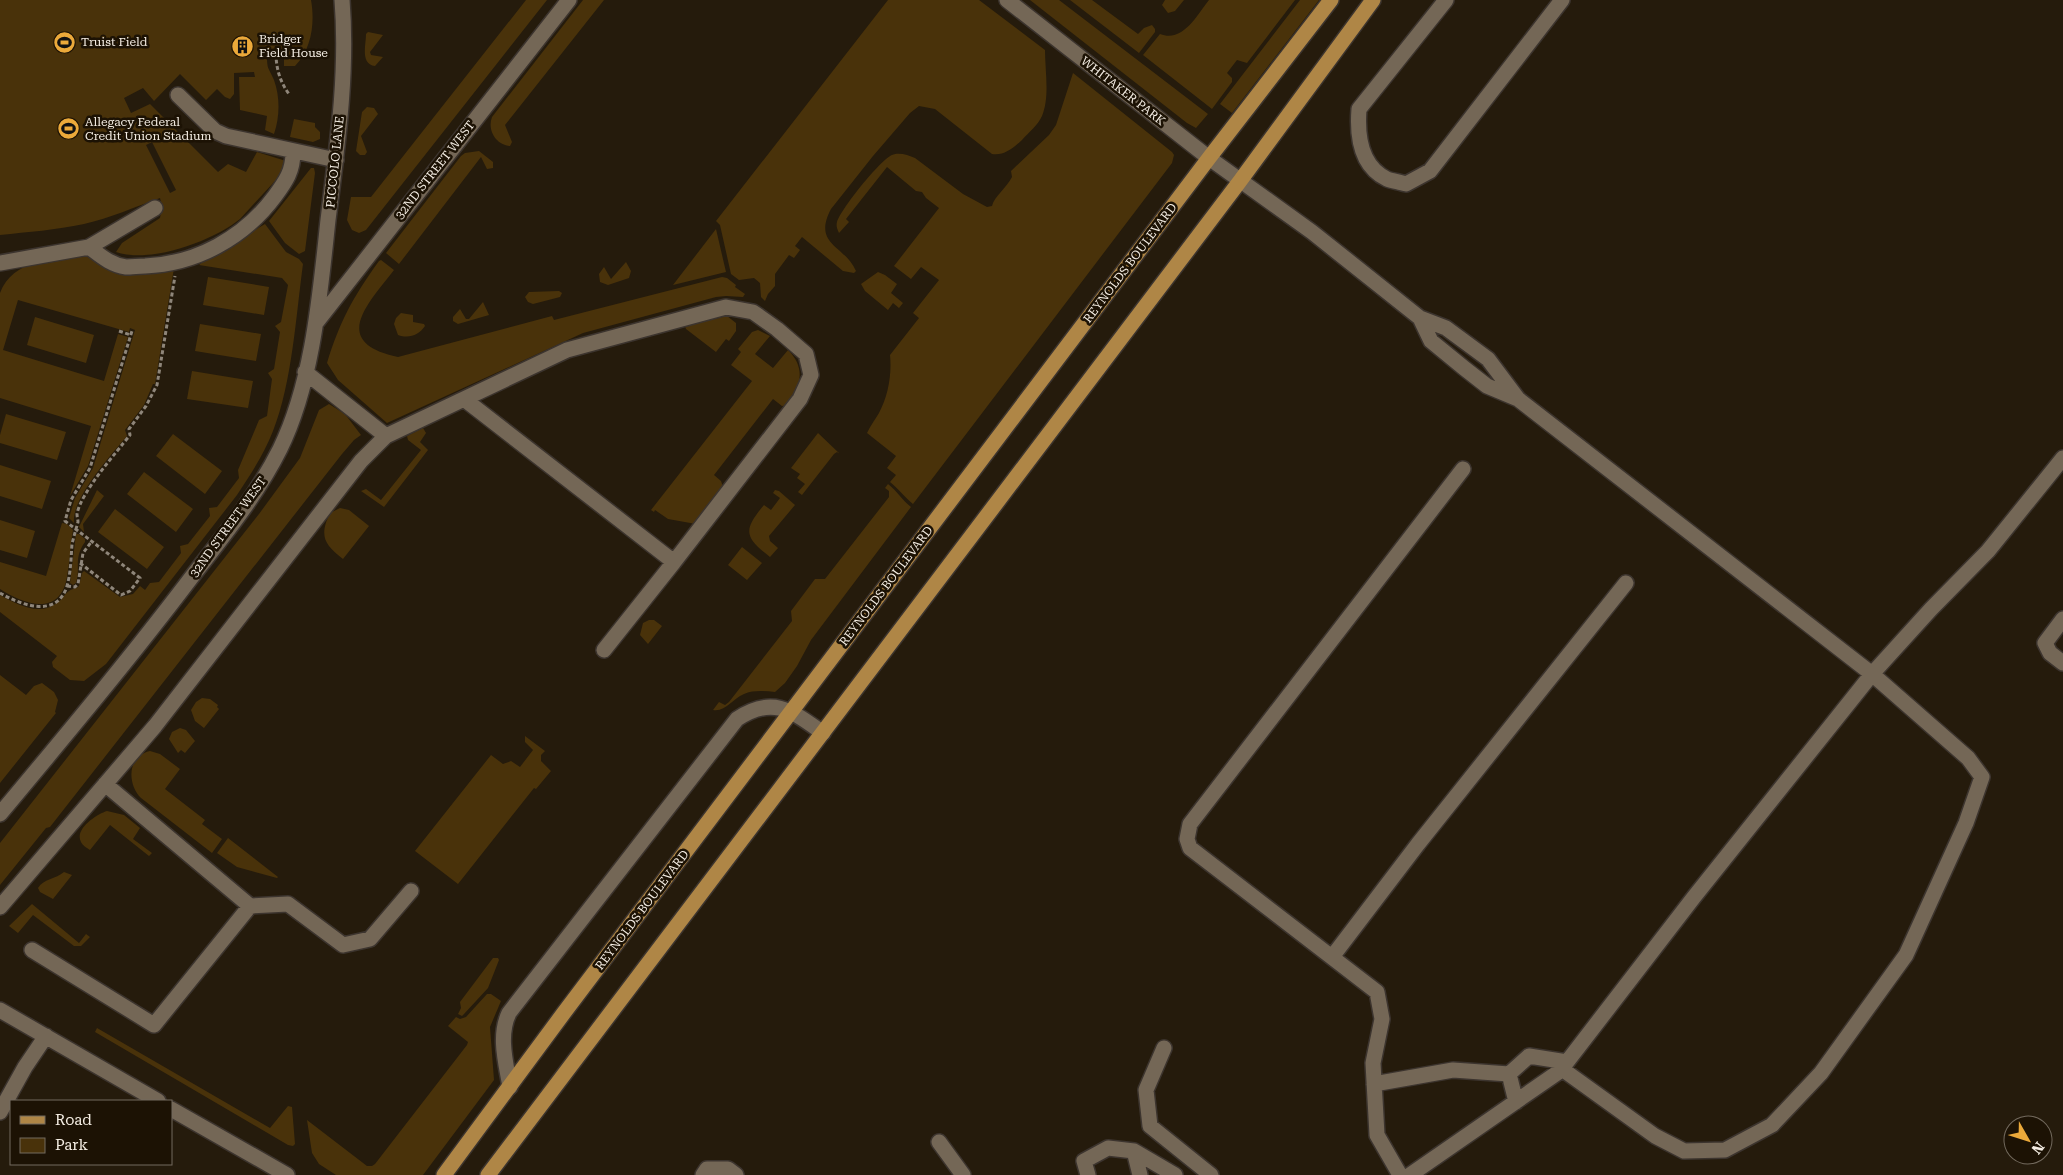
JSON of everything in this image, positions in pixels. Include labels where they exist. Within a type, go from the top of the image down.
[{"type":"main road","name":"REYNOLDS BOULEVARD","points":[[444,1175],[569,1006],[1209,158],[1332,0]]},
{"type":"main road","points":[[488,1175],[1240,181],[1373,0]]},
{"type":"street","name":"PICCOLO LANE","points":[[315,324],[341,108],[342,0]]},
{"type":"street","name":"32ND STREET WEST","points":[[0,814],[96,700],[249,502],[271,466],[297,407],[315,324],[570,0]]},
{"type":"street","name":"WHITAKER PARK","points":[[1007,0],[1209,158],[1312,232],[1420,318]]},
{"type":"street","points":[[1446,0],[1359,109],[1360,142],[1366,162],[1386,178],[1406,184],[1430,171],[1562,0]]},
{"type":"street","points":[[178,94],[215,130],[226,136],[336,160]]},
{"type":"street","points":[[89,247],[110,263],[126,267],[161,265],[212,250],[248,226],[266,208],[290,176],[293,166],[293,152]]},
{"type":"street","points":[[0,263],[89,247],[155,208]]},
{"type":"street","points":[[0,907],[155,726],[361,460],[386,436],[567,350],[726,307],[754,312],[806,354],[810,375],[800,399],[604,650]]},
{"type":"street","points":[[1374,1084],[1453,1070],[1509,1074],[1529,1056],[1564,1066],[1655,1136],[1684,1151],[1726,1150],[1772,1125],[1821,1073],[1841,1048],[1906,955],[1966,823],[1982,776],[1968,758],[1872,674],[1518,399],[1487,386],[1464,368],[1431,341],[1420,318]]},
{"type":"street","points":[[1420,318],[1446,328],[1488,359],[1518,399]]},
{"type":"street","points":[[305,372],[386,436]]},
{"type":"street","points":[[464,399],[674,562]]},
{"type":"street","points":[[1410,1175],[1516,1102],[1564,1066],[1694,897],[1872,674],[1931,609],[1988,551],[2063,458]]},
{"type":"street","points":[[1400,1175],[1377,1135],[1372,1063],[1382,1019],[1377,992],[1190,848],[1186,839],[1190,824],[1463,469]]},
{"type":"street","points":[[1332,957],[1418,844],[1626,583]]},
{"type":"street","points":[[2063,619],[2045,643],[2050,653],[2063,663]]},
{"type":"street","points":[[510,1087],[503,1029],[509,1013],[737,719],[751,710],[760,708],[792,711],[823,734]]},
{"type":"street","points":[[105,784],[250,906],[288,904],[343,945],[370,940],[412,890]]},
{"type":"street","points":[[32,950],[154,1025],[250,906]]},
{"type":"street","points":[[1,1013],[46,1036],[156,1100]]},
{"type":"street","points":[[0,1112],[24,1067],[46,1036]]},
{"type":"street","points":[[1164,1048],[1146,1090],[1150,1126],[1211,1175]]},
{"type":"street","points":[[1509,1074],[1516,1102]]},
{"type":"street","points":[[172,1110],[287,1175]]},
{"type":"street","points":[[939,1142],[963,1175]]},
{"type":"street","points":[[1086,1168],[1108,1148],[1134,1151],[1175,1175]]},
{"type":"street","points":[[1134,1151],[1140,1175]]},
{"type":"street","points":[[703,1175],[708,1169],[728,1169],[736,1175]]},
{"type":"path","points":[[276,53],[276,65],[283,86],[289,94]]},
{"type":"path","points":[[0,592],[30,606],[46,606],[61,597],[67,586],[75,528],[78,521],[77,514],[90,486],[130,435],[129,429],[146,406],[157,385],[177,261]]},
{"type":"path","points":[[80,563],[121,595],[130,591],[140,578],[65,521],[71,500],[90,468],[131,333],[119,331]]},
{"type":"path","points":[[67,586],[75,587],[78,584],[83,553],[92,541]]},
{"type":"green space","name":"Allegacy Federal Credit Union Stadium","points":[[0,0],[311,0],[313,17],[311,35],[301,59],[295,66],[284,66],[284,53],[267,54],[268,66],[276,86],[278,100],[278,113],[274,134],[265,130],[267,116],[240,110],[239,77],[255,77],[254,72],[234,73],[234,94],[230,99],[217,89],[206,100],[180,74],[154,101],[143,88],[124,98],[131,113],[150,104],[218,172],[228,164],[246,172],[257,152],[286,161],[286,169],[240,219],[214,235],[198,242],[163,253],[146,255],[130,255],[116,252],[122,243],[160,218],[162,206],[160,198],[113,216],[84,224],[0,235]],"holes":[[[152,142],[176,190],[170,193],[146,145]]]},
{"type":"green space","points":[[526,0],[547,0],[366,230],[359,233],[352,230],[347,220],[351,197],[371,197]]},
{"type":"green space","points":[[583,0],[604,0],[505,125],[512,142],[510,146],[501,143],[492,132],[492,117]]},
{"type":"green space","points":[[888,0],[979,0],[1045,50],[1046,101],[1042,116],[1015,146],[1004,153],[992,154],[935,109],[919,106],[910,113],[873,156],[831,209],[826,221],[825,230],[828,238],[851,262],[856,271],[854,273],[843,271],[802,237],[795,246],[800,250],[794,258],[789,255],[775,274],[775,286],[765,301],[761,297],[760,283],[754,278],[739,280],[731,274],[720,225],[716,221]]},
{"type":"green space","points":[[1030,0],[1059,0],[1208,114],[1196,128],[1187,123]]},
{"type":"green space","points":[[1070,0],[1092,0],[1138,34],[1144,28],[1152,25],[1155,32],[1139,53]]},
{"type":"green space","points":[[1165,0],[1184,0],[1175,11],[1168,13],[1162,5]]},
{"type":"green space","points":[[1209,0],[1295,0],[1247,63],[1237,60],[1227,73],[1232,78],[1232,82],[1212,109],[1143,55],[1160,34],[1176,35],[1189,26]]},
{"type":"green space","points":[[1300,0],[1319,0],[1232,113],[1220,104]]},
{"type":"green space","points":[[368,32],[383,35],[370,52],[371,55],[383,57],[375,66],[370,65],[366,58],[366,34]]},
{"type":"green space","points":[[1073,73],[1172,152],[1174,155],[1172,163],[913,504],[890,482],[896,475],[887,468],[896,456],[867,433],[879,413],[887,392],[890,378],[890,355],[919,318],[913,313],[939,280],[921,267],[911,279],[894,266],[939,208],[926,198],[922,192],[916,191],[887,167],[846,219],[849,222],[839,233],[837,222],[870,175],[886,159],[898,154],[915,158],[963,194],[987,207],[992,206],[995,199],[1012,177],[1011,171],[1049,135],[1056,125]]},
{"type":"green space","points":[[367,107],[374,108],[378,114],[361,136],[367,152],[365,155],[360,155],[356,151],[362,112]]},
{"type":"green space","points":[[294,119],[315,123],[315,127],[320,132],[320,139],[313,142],[290,137]]},
{"type":"green space","points":[[479,151],[493,162],[493,168],[487,169],[481,157],[399,264],[386,253],[461,156],[465,153]]},
{"type":"green space","points":[[311,168],[314,168],[315,173],[305,251],[299,254],[285,243],[269,221]]},
{"type":"green space","points":[[265,224],[286,252],[299,259],[303,264],[289,371],[285,392],[273,431],[257,464],[237,495],[106,664],[84,681],[70,680],[53,667],[52,662],[57,656],[0,612],[0,595],[22,606],[44,609],[58,602],[70,590],[77,588],[84,571],[120,597],[133,594],[140,586],[145,590],[150,583],[159,582],[181,553],[180,546],[188,544],[210,516],[209,508],[217,507],[239,478],[238,470],[259,420],[267,416],[272,379],[268,373],[274,369],[280,332],[275,326],[281,322],[288,285],[282,278],[199,265],[207,258]]},
{"type":"green space","points":[[716,229],[726,272],[673,285]]},
{"type":"green space","points":[[83,254],[112,271],[174,268],[155,384],[153,384],[144,405],[125,430],[127,436],[85,490],[75,513],[74,523],[69,518],[75,498],[93,468],[135,330],[130,328],[129,332],[18,300],[3,350],[104,381],[118,334],[128,337],[88,466],[70,496],[91,426],[0,398],[0,293],[14,273],[24,267],[47,260]]},
{"type":"green space","points":[[381,260],[394,270],[366,309],[360,321],[360,332],[365,342],[377,350],[398,357],[552,316],[554,320],[722,277],[727,278],[745,294],[743,297],[716,297],[583,333],[387,423],[338,380],[327,363],[348,310],[362,286]]},
{"type":"green space","points":[[626,262],[631,271],[629,278],[608,285],[600,282],[599,274],[604,267],[611,279]]},
{"type":"green space","points":[[878,272],[897,284],[891,293],[903,303],[899,308],[893,303],[888,310],[865,291],[861,284]]},
{"type":"green space","points":[[208,277],[269,287],[264,315],[203,305]]},
{"type":"green space","points":[[559,291],[562,293],[560,297],[533,304],[528,302],[525,297],[529,292]]},
{"type":"green space","points":[[483,302],[489,315],[458,324],[453,321],[453,317],[460,309],[466,319],[469,319]]},
{"type":"green space","points":[[401,313],[413,315],[413,322],[424,324],[425,326],[420,332],[413,335],[406,337],[398,335],[394,324],[396,318]]},
{"type":"green space","points":[[727,316],[736,323],[736,331],[729,341],[726,339],[716,352],[686,329],[685,326]]},
{"type":"green space","points":[[35,317],[94,335],[86,363],[27,345]]},
{"type":"green space","points":[[200,324],[261,334],[256,361],[195,351]]},
{"type":"green space","points":[[758,330],[770,336],[755,354],[773,368],[788,350],[797,363],[800,377],[788,405],[782,406],[773,399],[714,475],[721,481],[723,487],[696,524],[668,519],[655,510],[654,512],[651,510],[752,381],[731,365],[741,352],[738,349],[752,332]]},
{"type":"green space","points":[[192,371],[253,381],[248,408],[187,399]]},
{"type":"green space","points":[[329,404],[345,414],[361,435],[342,454],[50,827],[46,828],[0,885],[0,843],[259,514],[300,458],[319,410]]},
{"type":"green space","points":[[6,414],[66,432],[57,460],[0,443],[0,435]]},
{"type":"green space","points":[[423,428],[426,433],[420,442],[428,450],[384,507],[361,491],[366,489],[381,500],[421,450],[408,440],[407,436]]},
{"type":"green space","points":[[818,433],[840,454],[837,452],[834,454],[802,495],[798,492],[805,484],[797,478],[800,474],[791,468]]},
{"type":"green space","points":[[173,434],[222,471],[205,494],[156,456]]},
{"type":"green space","points":[[0,465],[51,481],[42,509],[0,496]]},
{"type":"green space","points":[[144,472],[193,509],[176,532],[127,494]]},
{"type":"green space","points":[[888,484],[911,507],[811,640],[785,683],[775,692],[759,691],[748,693],[740,696],[722,709],[713,710],[719,702],[725,705],[729,702],[792,621],[791,611],[815,579],[825,579],[889,497],[889,491],[885,488]]},
{"type":"green space","points":[[97,490],[104,496],[83,524],[84,532],[79,527]]},
{"type":"green space","points":[[775,490],[779,491],[795,505],[769,536],[770,541],[778,548],[770,557],[755,544],[749,533],[752,521],[764,505],[771,510],[780,498],[773,493]]},
{"type":"green space","points":[[340,508],[349,510],[369,526],[343,559],[331,549],[324,534],[330,513]]},
{"type":"green space","points":[[115,509],[164,547],[147,569],[98,532]]},
{"type":"green space","points":[[0,520],[35,531],[27,558],[0,550]]},
{"type":"green space","points":[[62,523],[67,524],[73,530],[67,577],[63,590],[57,598],[49,603],[30,603],[20,600],[0,589],[0,562],[46,576]]},
{"type":"green space","points":[[76,534],[85,539],[85,542],[79,553],[76,583],[73,585],[70,583]]},
{"type":"green space","points":[[742,547],[762,563],[747,580],[728,565]]},
{"type":"green space","points":[[654,620],[662,626],[648,644],[640,635],[643,623]]},
{"type":"green space","points":[[0,675],[26,695],[34,686],[42,683],[54,692],[58,700],[56,713],[0,783]]},
{"type":"green space","points":[[202,698],[210,699],[218,705],[219,709],[204,728],[195,721],[191,710],[196,702]]},
{"type":"green space","points":[[180,728],[186,730],[195,741],[185,753],[181,750],[178,753],[169,739],[172,732]]},
{"type":"green space","points":[[525,736],[545,751],[541,755],[541,761],[551,771],[536,789],[534,788],[458,884],[415,851],[491,755],[503,764],[511,761],[520,767],[533,750],[525,742]]},
{"type":"green space","points":[[150,751],[160,754],[180,769],[165,789],[205,820],[202,824],[222,839],[212,853],[141,798],[136,792],[132,778],[133,764],[142,754]]},
{"type":"green space","points":[[107,811],[124,815],[140,828],[133,839],[152,853],[149,856],[110,825],[90,850],[83,845],[80,837],[84,827],[98,815]]},
{"type":"green space","points":[[228,838],[278,877],[237,867],[217,853]]},
{"type":"green space","points":[[64,872],[72,875],[53,899],[40,892],[38,888],[40,885]]},
{"type":"green space","points":[[32,904],[79,943],[86,934],[90,937],[81,946],[74,946],[33,915],[18,933],[9,926]]},
{"type":"green space","points":[[493,958],[498,958],[499,960],[488,988],[462,1016],[458,1014],[461,1008],[460,1002]]},
{"type":"green space","points":[[487,994],[491,994],[501,1001],[490,1027],[494,1080],[423,1175],[336,1175],[319,1164],[312,1153],[307,1120],[367,1166],[375,1164],[467,1045],[468,1042],[448,1026],[456,1017],[460,1019],[466,1017]]},
{"type":"green space","points":[[97,1028],[270,1128],[288,1106],[292,1107],[295,1144],[293,1146],[288,1145],[95,1032]]},
{"type":"place","name":"Truist Field","points":[[65,42]]},
{"type":"place","name":"Bridger Field House","points":[[243,46]]},
{"type":"place","name":"Allegacy Federal Credit Union Stadium","points":[[69,129]]}]
